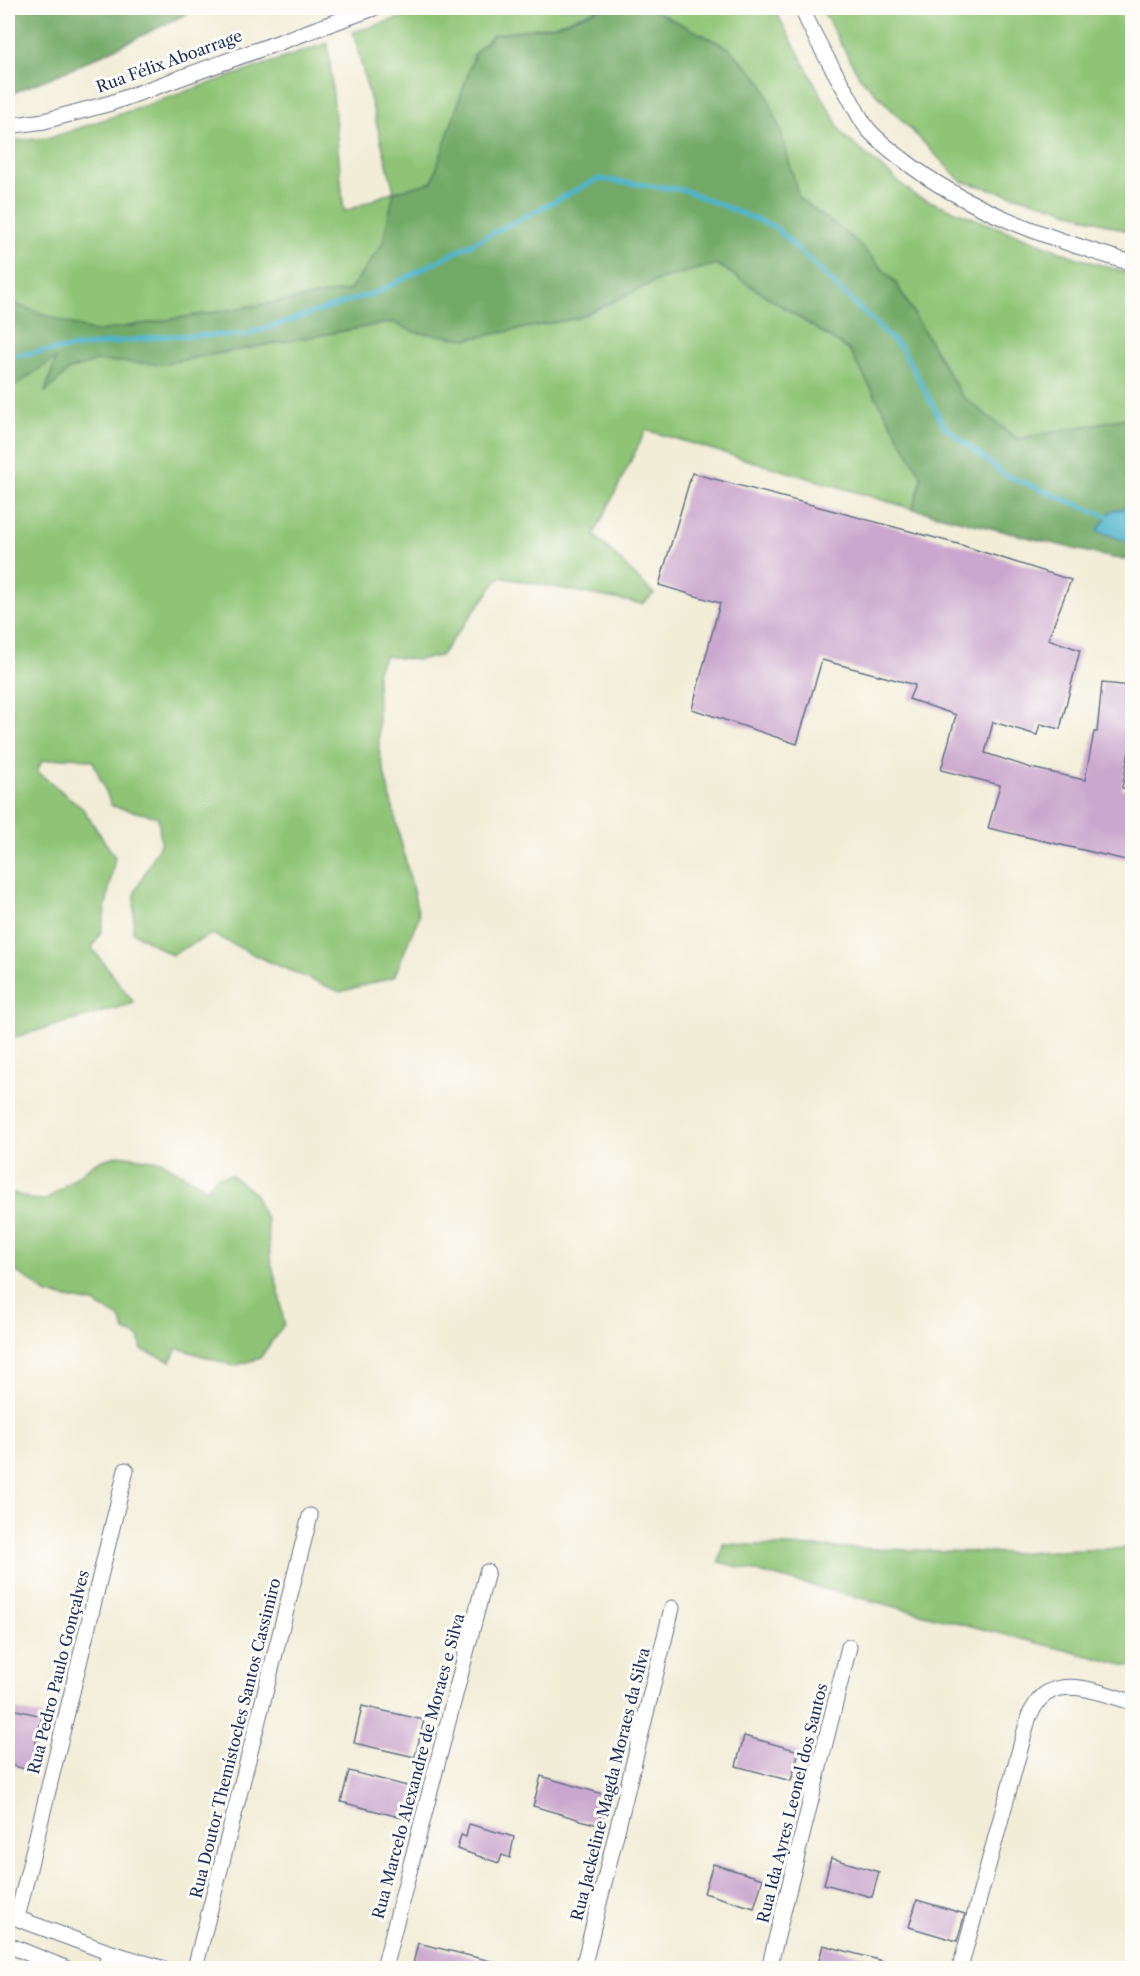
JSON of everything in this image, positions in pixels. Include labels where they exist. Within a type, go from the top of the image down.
[{"type":"street","name":"Rua Félix Aboarrage","points":[[8,126],[44,121],[111,103],[374,8]]},
{"type":"street","points":[[802,8],[811,30],[867,127],[881,142],[922,175],[952,193],[1021,225],[1079,248],[1132,263]]},
{"type":"street","name":"Rua Pedro Paulo Gonçalves","points":[[12,1916],[126,1470]]},
{"type":"street","name":"Rua Doutor Themístocles Santos Cassimiro","points":[[195,1968],[310,1516]]},
{"type":"street","name":"Rua Marcelo Alexandre de Moraes e Silva","points":[[384,1968],[488,1572]]},
{"type":"street","name":"Rua Jackeline Magda Moraes da Silva","points":[[583,1968],[672,1608]]},
{"type":"street","name":"Rua Ida Ayres Leonel dos Santos","points":[[769,1968],[849,1647]]},
{"type":"street","points":[[960,1968],[1029,1716],[1041,1699],[1056,1689],[1077,1688],[1132,1702]]},
{"type":"street","points":[[12,1916],[108,1952],[161,1968]]},
{"type":"street","points":[[8,1945],[64,1968]]},
{"type":"street","points":[[107,1968],[108,1952]]},
{"type":"green space","points":[[8,8],[205,8],[195,10],[74,68],[8,95]]},
{"type":"green space","points":[[433,8],[602,8],[551,26],[493,35],[475,53],[432,182],[394,192],[383,243],[350,290],[94,332],[8,302],[8,141],[50,138],[328,43],[344,212],[394,191],[353,32]]},
{"type":"green space","points":[[603,8],[649,8],[729,48],[762,82],[781,132],[799,198],[856,241],[896,283],[961,395],[1017,439],[1132,417],[1132,507],[1111,511],[1097,531],[1132,543],[1132,560],[1112,558],[913,509],[922,477],[849,350],[717,264],[660,279],[578,318],[467,339],[414,332],[392,322],[161,364],[97,361],[69,370],[45,393],[56,358],[8,390],[8,302],[94,332],[350,290],[383,243],[394,192],[432,182],[475,53],[493,35],[557,25]]},
{"type":"green space","points":[[649,8],[774,8],[843,135],[916,196],[1078,258],[1132,274],[1132,417],[1017,439],[961,395],[896,283],[856,241],[799,198],[781,132],[762,82],[729,48]]},
{"type":"green space","points":[[821,8],[1132,8],[1132,233],[1049,205],[961,181],[859,76]]},
{"type":"green space","points":[[717,264],[849,350],[922,477],[913,509],[646,430],[594,535],[654,594],[642,604],[500,577],[440,656],[416,660],[385,656],[377,671],[379,751],[419,916],[394,977],[340,992],[212,934],[171,955],[133,932],[135,892],[161,842],[158,817],[112,806],[93,761],[73,757],[42,761],[37,771],[83,809],[115,857],[101,932],[92,948],[134,1003],[8,1039],[8,390],[57,357],[45,391],[69,370],[97,361],[161,364],[393,322],[414,332],[468,339],[578,318],[660,279]]},
{"type":"green space","points":[[119,1155],[161,1161],[207,1189],[216,1177],[231,1175],[254,1193],[267,1221],[270,1258],[284,1324],[260,1358],[234,1366],[178,1348],[170,1361],[142,1350],[139,1337],[125,1331],[120,1318],[94,1303],[47,1294],[8,1267],[8,1193],[30,1199],[46,1200],[96,1162]]},
{"type":"green space","points":[[723,1544],[1007,1553],[1132,1548],[1132,1667],[719,1562]]},
{"type":"water","points":[[1132,507],[1132,543],[1097,531],[1111,511]]},
{"type":"building","points":[[692,473],[958,544],[1071,580],[1048,639],[1080,650],[1060,729],[1040,724],[1037,735],[993,722],[985,753],[1031,768],[1085,780],[1094,732],[1097,732],[1102,683],[1132,686],[1132,735],[1122,788],[1132,791],[1132,832],[1126,860],[988,828],[1000,785],[941,770],[956,715],[909,699],[915,685],[822,660],[797,744],[692,709],[720,603],[659,585]]},
{"type":"building","points":[[362,1706],[424,1720],[415,1757],[354,1743]]},
{"type":"building","points":[[8,1708],[42,1716],[29,1770],[10,1765],[12,1759],[8,1757]]},
{"type":"building","points":[[744,1736],[799,1751],[791,1781],[736,1766]]},
{"type":"building","points":[[349,1771],[415,1788],[407,1819],[341,1802]]},
{"type":"building","points":[[541,1776],[606,1795],[598,1825],[533,1806]]},
{"type":"building","points":[[469,1824],[514,1837],[510,1858],[502,1855],[499,1863],[457,1849],[461,1835],[466,1837]]},
{"type":"building","points":[[831,1858],[879,1872],[872,1897],[824,1884]]},
{"type":"building","points":[[713,1864],[763,1879],[754,1908],[704,1893]]},
{"type":"building","points":[[917,1900],[965,1914],[957,1941],[909,1927]]},
{"type":"building","points":[[418,1943],[499,1963],[498,1968],[412,1968]]},
{"type":"building","points":[[823,1945],[894,1964],[893,1968],[817,1968]]},
{"type":"waterway","points":[[8,356],[164,336],[245,335],[380,291],[598,179],[684,190],[775,227],[903,350],[944,426],[1005,475],[1111,518]]}]
